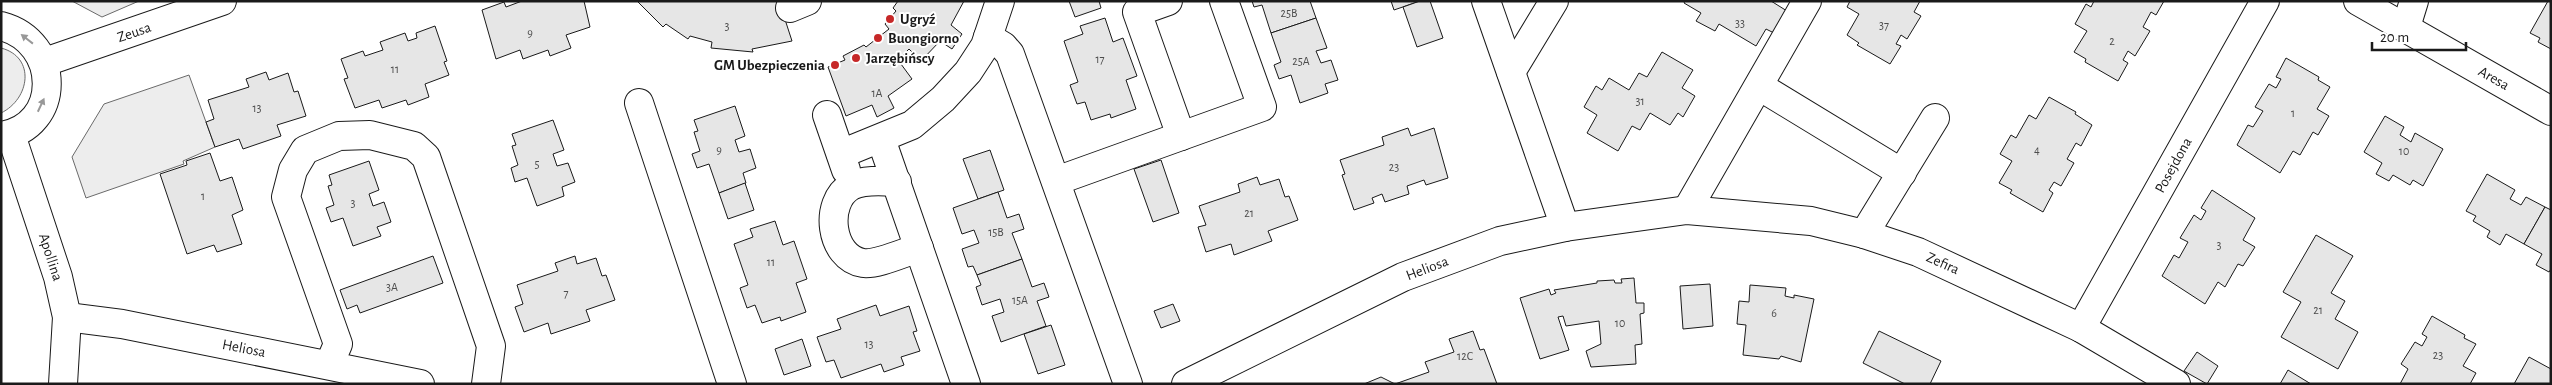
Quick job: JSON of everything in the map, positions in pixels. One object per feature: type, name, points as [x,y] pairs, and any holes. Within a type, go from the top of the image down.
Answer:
[{"type":"street","name":"Zeusa","points":[[44,62],[222,1]]},
{"type":"street","points":[[840,154],[912,125],[943,99],[968,72],[988,37],[1000,1]]},
{"type":"street","points":[[1168,1],[1137,12],[1181,136]]},
{"type":"street","points":[[1056,181],[1262,107],[1224,1]]},
{"type":"street","points":[[1486,1],[1565,227]]},
{"type":"street","points":[[1511,72],[1554,1]]},
{"type":"street","points":[[1687,210],[1807,1]]},
{"type":"street","name":"Posejdona","points":[[2081,328],[2265,1]]},
{"type":"street","name":"Aresa","points":[[2358,1],[2551,112]]},
{"type":"street","points":[[2406,27],[2414,1]]},
{"type":"street","points":[[1,26],[15,30],[33,43],[44,62],[48,84],[43,105],[30,124],[6,136]]},
{"type":"street","points":[[988,37],[1003,46],[1010,54],[1128,384]]},
{"type":"street","points":[[1759,86],[1902,173]]},
{"type":"street","points":[[639,103],[732,384]]},
{"type":"street","points":[[827,115],[852,186]]},
{"type":"street","points":[[1864,234],[1935,118]]},
{"type":"street","points":[[329,366],[338,344],[286,197],[293,170],[305,150],[339,136],[370,135],[414,146],[426,157],[491,346],[486,384]]},
{"type":"street","name":"Apollina","points":[[6,136],[58,277],[68,317],[63,384]]},
{"type":"street","points":[[881,139],[966,384]]},
{"type":"street","points":[[897,182],[873,181],[852,186],[839,196],[834,214],[834,230],[841,248],[850,258],[864,263],[919,248]]},
{"type":"street","name":"Zefira","points":[[1687,210],[1812,221],[1864,234],[1918,252],[2081,328],[2176,384]]},
{"type":"street","name":"Heliosa","points":[[1186,384],[1402,277],[1500,241],[1565,227],[1687,210]]},
{"type":"street","name":"Heliosa","points":[[68,317],[122,324],[420,384]]},
{"type":"shaded area","points":[[72,1],[139,1],[102,17]]},
{"type":"shaded area","points":[[1,48],[12,53],[20,60],[24,69],[25,79],[23,89],[18,98],[11,107],[1,113]]},
{"type":"shaded area","points":[[189,75],[215,147],[183,161],[184,164],[86,198],[72,157],[104,104]]},
{"type":"building","points":[[522,1],[584,1],[590,27],[566,35],[571,48],[550,56],[548,50],[523,59],[520,50],[496,59],[482,10],[504,2],[506,7]]},
{"type":"building","points":[[637,1],[779,1],[792,41],[752,49],[753,52],[711,48],[712,42],[690,36],[688,39],[666,24],[663,27]]},
{"type":"building","points":[[898,1],[964,1],[951,25],[962,34],[952,49],[940,41],[921,61],[909,49],[898,60],[912,79],[888,96],[894,108],[877,117],[872,105],[846,116],[828,67],[845,60],[843,56],[864,45],[866,47],[889,29],[885,24],[896,11],[893,8]]},
{"type":"building","points":[[1069,1],[1099,1],[1101,8],[1075,17]]},
{"type":"building","points":[[1252,1],[1310,1],[1316,18],[1271,33],[1262,5],[1254,7]]},
{"type":"building","points":[[1391,1],[1420,1],[1394,10]]},
{"type":"building","points":[[1420,1],[1430,1],[1443,38],[1417,47],[1403,7]]},
{"type":"building","points":[[1685,1],[1771,1],[1787,11],[1774,33],[1766,29],[1756,46],[1719,24],[1715,31],[1696,21],[1701,13],[1684,3]]},
{"type":"building","points":[[1850,1],[1920,1],[1914,12],[1921,16],[1907,39],[1901,35],[1896,44],[1901,46],[1890,64],[1857,45],[1859,43],[1847,35],[1859,14],[1847,7]]},
{"type":"building","points":[[2094,1],[2164,1],[2156,15],[2151,12],[2143,27],[2150,31],[2135,56],[2128,51],[2123,60],[2128,63],[2118,81],[2085,62],[2086,59],[2074,52],[2087,31],[2075,24],[2086,4],[2091,7]]},
{"type":"building","points":[[2548,1],[2551,1],[2551,49],[2538,42],[2540,38],[2530,33]]},
{"type":"building","points":[[1105,18],[1113,42],[1123,38],[1137,76],[1126,80],[1136,109],[1111,118],[1110,114],[1091,120],[1085,102],[1077,104],[1070,85],[1078,82],[1064,41],[1083,34],[1080,26]]},
{"type":"building","points":[[1316,18],[1327,48],[1316,51],[1321,63],[1331,60],[1338,80],[1325,84],[1328,93],[1300,103],[1291,75],[1279,79],[1274,65],[1281,62],[1271,33]]},
{"type":"building","points":[[435,26],[447,61],[444,62],[449,75],[425,84],[429,97],[408,105],[406,100],[382,108],[379,100],[355,108],[344,79],[348,78],[341,59],[363,51],[365,56],[383,50],[380,42],[405,33],[408,41],[417,38],[416,33]]},
{"type":"building","points":[[1662,52],[1693,70],[1682,88],[1695,96],[1683,117],[1678,113],[1670,125],[1650,113],[1640,130],[1632,126],[1618,151],[1587,133],[1597,115],[1584,107],[1596,86],[1602,90],[1609,78],[1629,90],[1639,73],[1647,77]]},
{"type":"building","points":[[2286,58],[2319,77],[2318,80],[2330,87],[2317,109],[2329,116],[2318,135],[2313,132],[2300,155],[2293,151],[2280,173],[2237,145],[2248,125],[2253,127],[2263,111],[2255,107],[2269,84],[2276,88],[2281,79],[2276,77]]},
{"type":"building","points":[[266,72],[269,80],[288,73],[294,92],[298,91],[306,116],[277,125],[281,136],[243,149],[239,139],[215,147],[206,122],[214,119],[208,100],[249,87],[246,79]]},
{"type":"building","points":[[2049,97],[2076,112],[2075,114],[2092,125],[2081,146],[2076,143],[2067,159],[2074,163],[2061,186],[2054,182],[2049,190],[2053,193],[2043,212],[2010,193],[2012,190],[1999,183],[2012,161],[2000,154],[2011,135],[2016,138],[2029,115],[2036,119]]},
{"type":"building","points":[[735,106],[745,136],[735,140],[739,152],[750,149],[756,168],[743,173],[746,183],[719,193],[709,164],[697,168],[692,154],[700,151],[694,132],[698,131],[694,120]]},
{"type":"building","points":[[2385,116],[2404,127],[2400,135],[2411,142],[2415,133],[2443,149],[2423,186],[2413,180],[2410,185],[2393,175],[2389,181],[2376,174],[2382,163],[2364,152]]},
{"type":"building","points":[[553,120],[564,150],[553,154],[557,166],[568,163],[575,182],[562,187],[564,196],[537,206],[527,178],[515,182],[511,168],[518,165],[512,146],[516,145],[512,134]]},
{"type":"building","points":[[1408,128],[1411,136],[1434,128],[1448,178],[1426,185],[1424,180],[1407,186],[1409,194],[1385,202],[1382,194],[1372,198],[1374,203],[1354,210],[1342,175],[1345,174],[1340,160],[1384,145],[1382,137]]},
{"type":"building","points":[[990,150],[1004,190],[978,199],[963,159]]},
{"type":"building","points":[[210,153],[220,181],[232,177],[243,210],[232,215],[242,244],[217,252],[214,245],[187,254],[160,174],[187,165],[186,161]]},
{"type":"building","points":[[1161,160],[1179,213],[1153,222],[1134,169]]},
{"type":"building","points":[[369,161],[379,190],[369,194],[373,206],[384,202],[391,222],[377,227],[381,236],[353,246],[343,218],[331,222],[326,208],[334,205],[328,186],[332,185],[329,175]]},
{"type":"building","points":[[2487,174],[2515,190],[2510,199],[2521,205],[2526,197],[2545,207],[2524,244],[2506,234],[2500,245],[2487,237],[2490,231],[2473,221],[2476,216],[2466,211]]},
{"type":"building","points":[[1257,177],[1260,185],[1279,179],[1285,197],[1289,196],[1298,220],[1268,231],[1272,241],[1234,255],[1231,244],[1206,252],[1198,227],[1206,225],[1199,206],[1240,192],[1238,184]]},
{"type":"building","points":[[745,183],[754,210],[728,219],[719,193]]},
{"type":"building","points":[[2212,190],[2255,218],[2243,240],[2255,247],[2243,266],[2238,264],[2225,287],[2218,282],[2205,304],[2162,276],[2174,255],[2179,258],[2188,242],[2180,238],[2194,215],[2201,220],[2206,211],[2201,208]]},
{"type":"building","points":[[998,192],[1007,218],[1019,214],[1024,229],[1012,233],[1022,259],[977,275],[973,266],[968,267],[962,249],[979,243],[974,230],[962,234],[953,208]]},
{"type":"building","points":[[2545,207],[2551,210],[2551,269],[2549,272],[2536,265],[2542,254],[2524,244]]},
{"type":"building","points":[[775,221],[783,245],[794,241],[807,279],[796,283],[806,312],[781,321],[780,317],[762,323],[755,305],[747,308],[740,288],[748,285],[734,244],[753,237],[750,229]]},
{"type":"building","points":[[2316,235],[2353,256],[2331,293],[2345,301],[2335,319],[2358,332],[2338,369],[2281,337],[2301,302],[2283,292]]},
{"type":"building","points":[[433,256],[443,283],[360,313],[357,305],[347,309],[340,290]]},
{"type":"building","points":[[575,256],[577,264],[596,258],[602,276],[606,275],[615,300],[586,310],[590,321],[551,334],[548,323],[524,332],[515,307],[523,304],[517,285],[558,271],[555,263]]},
{"type":"building","points":[[1022,259],[1032,287],[1044,283],[1049,297],[1037,301],[1046,326],[1001,342],[992,316],[1004,312],[1000,299],[982,305],[976,287],[981,285],[977,275]]},
{"type":"building","points":[[1634,278],[1636,303],[1644,303],[1644,313],[1640,314],[1642,344],[1635,345],[1636,364],[1591,367],[1586,351],[1601,344],[1599,321],[1566,326],[1563,316],[1558,317],[1569,350],[1540,359],[1520,298],[1549,289],[1551,295],[1556,293],[1554,290],[1597,283],[1597,281],[1614,280],[1615,283],[1622,283],[1621,279]]},
{"type":"building","points":[[1710,284],[1713,326],[1683,329],[1680,286]]},
{"type":"building","points":[[1750,285],[1786,288],[1785,296],[1794,298],[1794,295],[1814,299],[1801,362],[1781,356],[1779,359],[1743,355],[1746,325],[1737,324],[1739,301],[1749,302]]},
{"type":"building","points":[[1173,304],[1180,321],[1161,328],[1154,311]]},
{"type":"building","points":[[876,305],[880,316],[909,306],[917,331],[913,332],[920,351],[901,357],[904,365],[884,372],[881,364],[841,378],[834,360],[826,362],[817,337],[841,329],[837,319]]},
{"type":"building","points":[[2432,316],[2465,335],[2464,338],[2476,344],[2463,366],[2476,373],[2470,384],[2400,384],[2408,369],[2401,364],[2415,342],[2422,346],[2427,337],[2422,334]]},
{"type":"building","points":[[1051,325],[1065,365],[1038,374],[1024,334]]},
{"type":"building","points":[[1473,331],[1480,350],[1484,349],[1497,384],[1395,384],[1429,372],[1425,362],[1454,352],[1449,339]]},
{"type":"building","points":[[1879,331],[1941,361],[1930,384],[1905,384],[1863,363]]},
{"type":"building","points":[[802,339],[811,366],[784,375],[775,349]]},
{"type":"building","points":[[2197,352],[2218,366],[2207,384],[2184,371]]},
{"type":"building","points":[[2529,357],[2551,369],[2551,384],[2514,384]]},
{"type":"building","points":[[2288,370],[2311,384],[2280,384]]},
{"type":"building","points":[[1381,377],[1395,384],[1364,384]]},
{"type":"place","name":"Ugryź","points":[[890,19]]},
{"type":"place","name":"Buongiorno","points":[[878,38]]},
{"type":"place","name":"Jarzębińscy","points":[[856,58]]},
{"type":"place","name":"GM Ubezpieczenia","points":[[835,65]]}]
